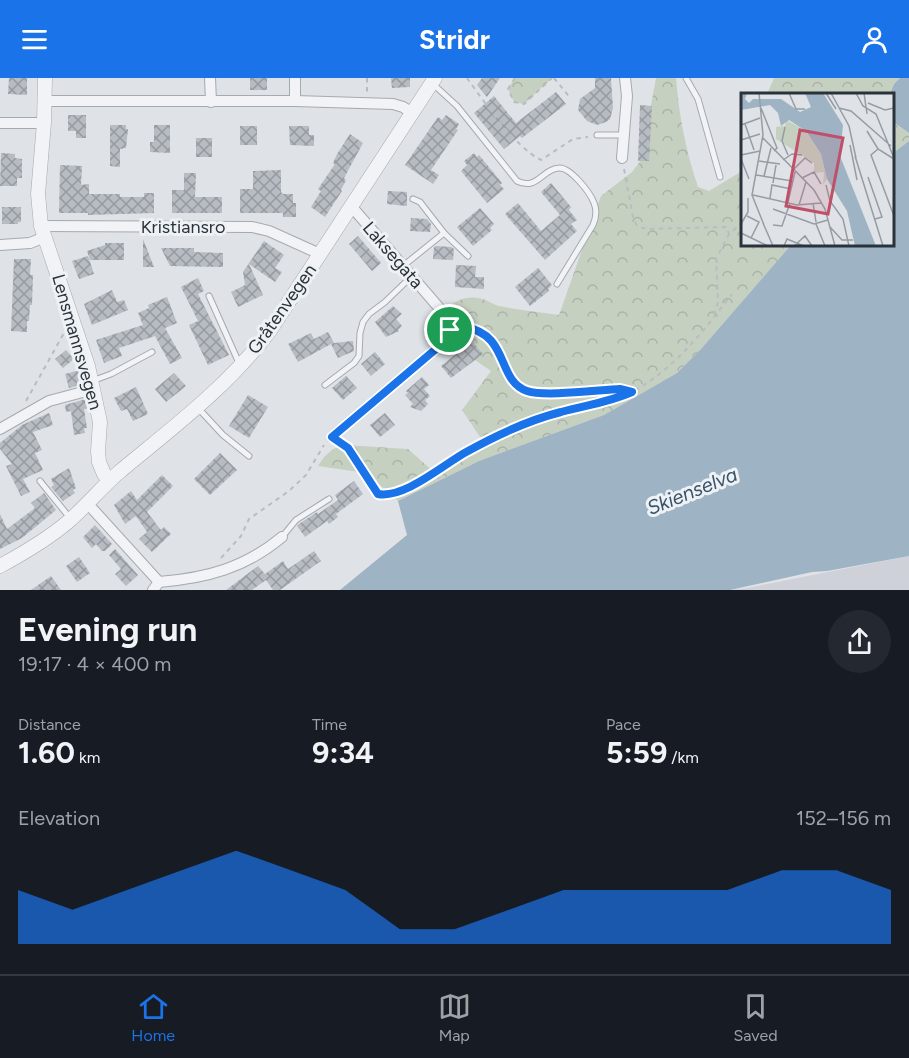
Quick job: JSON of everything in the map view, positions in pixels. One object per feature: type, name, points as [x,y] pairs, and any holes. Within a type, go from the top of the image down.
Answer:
[{"type":"street","name":"Lensmannsvegen","points":[[45,78],[38,194],[43,231],[73,317],[93,385],[100,422],[99,462],[109,481]]},
{"type":"street","points":[[210,78],[210,102]]},
{"type":"street","points":[[295,78],[295,101]]},
{"type":"street","points":[[622,158],[627,96],[625,78]]},
{"type":"street","name":"Gråtenvegen","points":[[0,565],[46,539],[71,520],[109,481],[241,366],[271,329],[434,81]]},
{"type":"street","points":[[45,101],[367,103],[393,104],[412,113]]},
{"type":"street","points":[[0,123],[44,123]]},
{"type":"street","name":"Laksegata","points":[[352,207],[447,317],[450,330]]},
{"type":"street","name":"Kristiansro","points":[[43,231],[252,227],[269,231],[320,254]]},
{"type":"street","points":[[0,245],[30,243],[43,231]]},
{"type":"street","points":[[332,437],[443,343],[450,330]]},
{"type":"street","points":[[0,429],[49,401],[93,385]]},
{"type":"street","points":[[88,504],[157,587],[219,572],[270,547],[282,537]]},
{"type":"lane","points":[[689,79],[698,99],[720,177]]},
{"type":"lane","points":[[434,81],[517,181],[534,182],[560,168],[570,172],[590,196],[594,204],[596,219],[557,284]]},
{"type":"lane","points":[[597,135],[624,135]]},
{"type":"lane","points":[[413,199],[420,202],[444,233],[468,256]]},
{"type":"lane","points":[[403,266],[444,233]]},
{"type":"lane","points":[[325,385],[354,363],[359,356],[360,333],[363,322],[369,314],[385,302],[411,276]]},
{"type":"lane","points":[[209,296],[241,366]]},
{"type":"lane","points":[[93,385],[152,352]]},
{"type":"lane","points":[[197,406],[223,435],[249,456]]},
{"type":"lane","points":[[40,481],[71,520]]},
{"type":"lane","points":[[282,537],[296,520],[329,499]]},
{"type":"path","points":[[367,78],[367,103]]},
{"type":"path","points":[[467,78],[491,110],[530,154],[541,160],[573,139],[597,135]]},
{"type":"path","points":[[515,78],[508,88],[514,102],[524,104],[553,78],[571,99]]},
{"type":"path","points":[[622,158],[633,217],[637,226],[646,229],[727,227],[729,234]]},
{"type":"path","points":[[713,317],[718,302],[716,259],[729,234],[741,223]]},
{"type":"path","points":[[218,560],[241,536],[249,519],[289,491],[306,475],[322,447],[332,437],[348,448],[378,494],[385,495],[409,487],[468,451],[512,428],[560,412],[592,406],[632,392],[688,350],[732,294]]},
{"type":"path","points":[[16,419],[73,317]]},
{"type":"path","points":[[450,330],[465,327],[485,334],[493,342],[517,386],[527,391],[542,393],[620,389],[632,392]]},
{"type":"shaded area","points":[[909,556],[909,590],[730,590],[747,588]]},
{"type":"green space","points":[[515,78],[552,78],[524,104],[514,102],[508,89]]},
{"type":"green space","points":[[656,78],[676,78],[684,133],[698,187],[709,191],[741,172],[741,246],[790,246],[701,349],[677,373],[604,415],[479,461],[398,501],[366,473],[318,466],[333,449],[345,445],[408,449],[435,473],[440,464],[484,443],[462,410],[491,371],[436,333],[441,317],[451,305],[465,298],[484,300],[499,306],[521,310],[559,315],[601,196],[632,172],[645,155]]},
{"type":"green space","points":[[774,78],[900,78],[894,84],[890,93],[767,93]]},
{"type":"green space","points":[[894,123],[909,133],[909,141],[894,152]]},
{"type":"water","points":[[900,78],[909,78],[909,133],[894,123],[894,93],[890,93],[894,84]]},
{"type":"water","name":"Skienselva","points":[[909,141],[909,556],[812,572],[730,590],[340,590],[407,535],[398,501],[479,461],[604,415],[677,373],[701,349],[790,246],[894,246],[894,152]]},
{"type":"building","points":[[9,78],[27,78],[27,95],[8,94]]},
{"type":"building","points":[[250,78],[267,78],[267,90],[250,90]]},
{"type":"building","points":[[391,78],[410,78],[410,87],[392,88]]},
{"type":"building","points":[[482,78],[500,78],[487,97],[477,85]]},
{"type":"building","points":[[595,78],[611,78],[613,108],[610,119],[597,125],[587,121],[578,110],[580,99],[595,88]]},
{"type":"building","points":[[556,92],[566,104],[504,149],[474,113],[494,96],[516,123]]},
{"type":"building","points":[[640,105],[652,106],[649,161],[638,161]]},
{"type":"building","points":[[68,115],[86,115],[86,138],[76,138],[76,131],[68,131]]},
{"type":"building","points":[[446,115],[459,124],[456,129],[458,130],[431,170],[439,175],[433,184],[405,165],[438,117],[442,120]]},
{"type":"building","points":[[110,125],[126,125],[128,129],[126,148],[120,149],[120,167],[110,166]]},
{"type":"building","points":[[154,125],[170,125],[170,153],[150,152],[150,142],[154,142]]},
{"type":"building","points":[[240,126],[257,126],[257,145],[240,145]]},
{"type":"building","points":[[289,126],[309,126],[309,135],[314,135],[314,146],[290,145]]},
{"type":"building","points":[[350,134],[363,143],[344,178],[346,180],[342,191],[325,217],[311,207],[321,191],[318,189],[335,164],[333,163],[337,154]]},
{"type":"building","points":[[196,138],[212,138],[212,157],[196,157]]},
{"type":"building","points":[[1,153],[15,154],[15,158],[22,159],[22,178],[17,178],[17,186],[0,186]]},
{"type":"building","points":[[474,153],[477,157],[479,155],[502,183],[500,185],[504,189],[487,203],[461,171],[467,165],[464,161]]},
{"type":"building","points":[[60,165],[82,166],[81,185],[89,184],[89,194],[144,197],[144,193],[154,193],[154,213],[88,215],[88,213],[59,213]]},
{"type":"building","points":[[281,170],[281,192],[293,194],[293,203],[296,203],[296,217],[283,217],[283,213],[240,213],[240,189],[253,189],[253,171]]},
{"type":"building","points":[[184,173],[196,173],[195,197],[222,197],[222,213],[172,213],[172,190],[184,190]]},
{"type":"building","points":[[551,183],[571,207],[569,210],[577,220],[571,224],[577,231],[545,260],[505,214],[518,203],[541,231],[560,215],[541,192]]},
{"type":"building","points":[[388,191],[407,192],[407,206],[387,204]]},
{"type":"building","points":[[2,207],[21,207],[21,222],[2,224]]},
{"type":"building","points":[[480,208],[494,224],[490,228],[492,230],[473,246],[457,227]]},
{"type":"building","points":[[411,218],[427,219],[431,224],[430,232],[410,231]]},
{"type":"building","points":[[358,236],[381,263],[372,271],[349,244]]},
{"type":"building","points":[[143,239],[154,267],[143,267]]},
{"type":"building","points":[[264,241],[284,255],[275,268],[282,272],[275,282],[249,264],[263,295],[238,307],[231,292],[245,285],[243,272]]},
{"type":"building","points":[[105,243],[124,243],[124,260],[90,260],[87,251],[105,245]]},
{"type":"building","points":[[436,246],[454,249],[453,260],[433,259]]},
{"type":"building","points":[[161,248],[194,248],[194,252],[223,253],[223,267],[170,266]]},
{"type":"building","points":[[88,256],[94,274],[79,279],[72,261]]},
{"type":"building","points":[[14,259],[31,259],[32,305],[30,305],[29,321],[27,321],[27,332],[11,331]]},
{"type":"building","points":[[456,265],[476,266],[475,277],[484,277],[484,289],[455,287]]},
{"type":"building","points":[[538,268],[552,285],[549,291],[530,306],[515,287]]},
{"type":"building","points":[[198,278],[204,291],[198,294],[229,355],[208,365],[189,325],[198,321],[181,287]]},
{"type":"building","points":[[112,290],[117,302],[124,300],[128,310],[92,325],[84,304]]},
{"type":"building","points":[[167,297],[177,323],[165,328],[182,358],[170,364],[155,336],[119,348],[118,346],[122,356],[104,363],[96,340],[143,325],[138,313],[149,308],[148,305]]},
{"type":"building","points":[[393,306],[402,314],[396,319],[402,326],[399,331],[386,337],[375,322]]},
{"type":"building","points":[[328,332],[334,343],[353,341],[354,351],[338,358],[331,344],[298,362],[288,344],[311,333],[314,339]]},
{"type":"building","points":[[472,341],[483,354],[451,378],[441,366]]},
{"type":"building","points":[[66,350],[74,359],[63,368],[55,359]]},
{"type":"building","points":[[375,352],[385,364],[371,376],[361,364]]},
{"type":"building","points":[[80,370],[83,384],[69,388],[65,374]]},
{"type":"building","points":[[174,373],[186,386],[166,402],[155,389]]},
{"type":"building","points":[[346,376],[357,388],[343,400],[332,388]]},
{"type":"building","points":[[422,377],[429,385],[424,389],[430,396],[425,400],[428,404],[421,411],[410,407],[413,404],[405,395],[408,393],[406,391]]},
{"type":"building","points":[[136,387],[148,414],[133,421],[127,409],[121,411],[114,398]]},
{"type":"building","points":[[248,395],[268,407],[249,438],[229,426]]},
{"type":"building","points":[[86,399],[88,409],[84,409],[87,428],[84,428],[85,433],[74,435],[71,411],[66,412],[65,405]]},
{"type":"building","points":[[49,413],[53,425],[33,432],[42,450],[35,453],[43,470],[23,479],[30,492],[21,496],[6,466],[12,464],[0,449],[0,443],[22,425]]},
{"type":"building","points":[[385,413],[395,425],[380,437],[370,425]]},
{"type":"building","points":[[220,453],[237,470],[210,495],[194,479]]},
{"type":"building","points":[[69,468],[76,488],[73,490],[75,493],[63,501],[51,487],[54,485],[51,479]]},
{"type":"building","points":[[162,475],[173,486],[147,512],[161,530],[164,527],[171,534],[152,552],[139,539],[147,532],[136,516],[125,524],[114,505],[131,491],[137,500]]},
{"type":"building","points":[[354,481],[363,494],[336,514],[338,517],[329,524],[327,521],[305,537],[297,526],[338,500],[335,495]]},
{"type":"building","points":[[44,493],[56,510],[22,538],[0,549],[0,514],[7,529],[35,508],[31,503]]},
{"type":"building","points":[[95,525],[112,544],[105,551],[102,551],[96,544],[92,548],[83,537]]},
{"type":"building","points":[[115,549],[138,575],[126,586],[115,574],[121,569],[109,555]]},
{"type":"building","points":[[314,551],[321,561],[280,590],[273,590],[266,580],[252,590],[226,590],[258,566],[265,574],[283,561],[288,569]]},
{"type":"building","points":[[79,557],[90,573],[77,582],[66,566]]},
{"type":"building","points":[[51,576],[61,590],[31,590]]},
{"type":"route","points":[[465,327],[485,334],[493,342],[517,386],[527,391],[542,393],[620,389],[632,392],[592,406],[560,412],[512,428],[468,451],[409,487],[385,495],[378,494],[348,448],[332,437],[443,343],[450,330],[465,327]]}]
